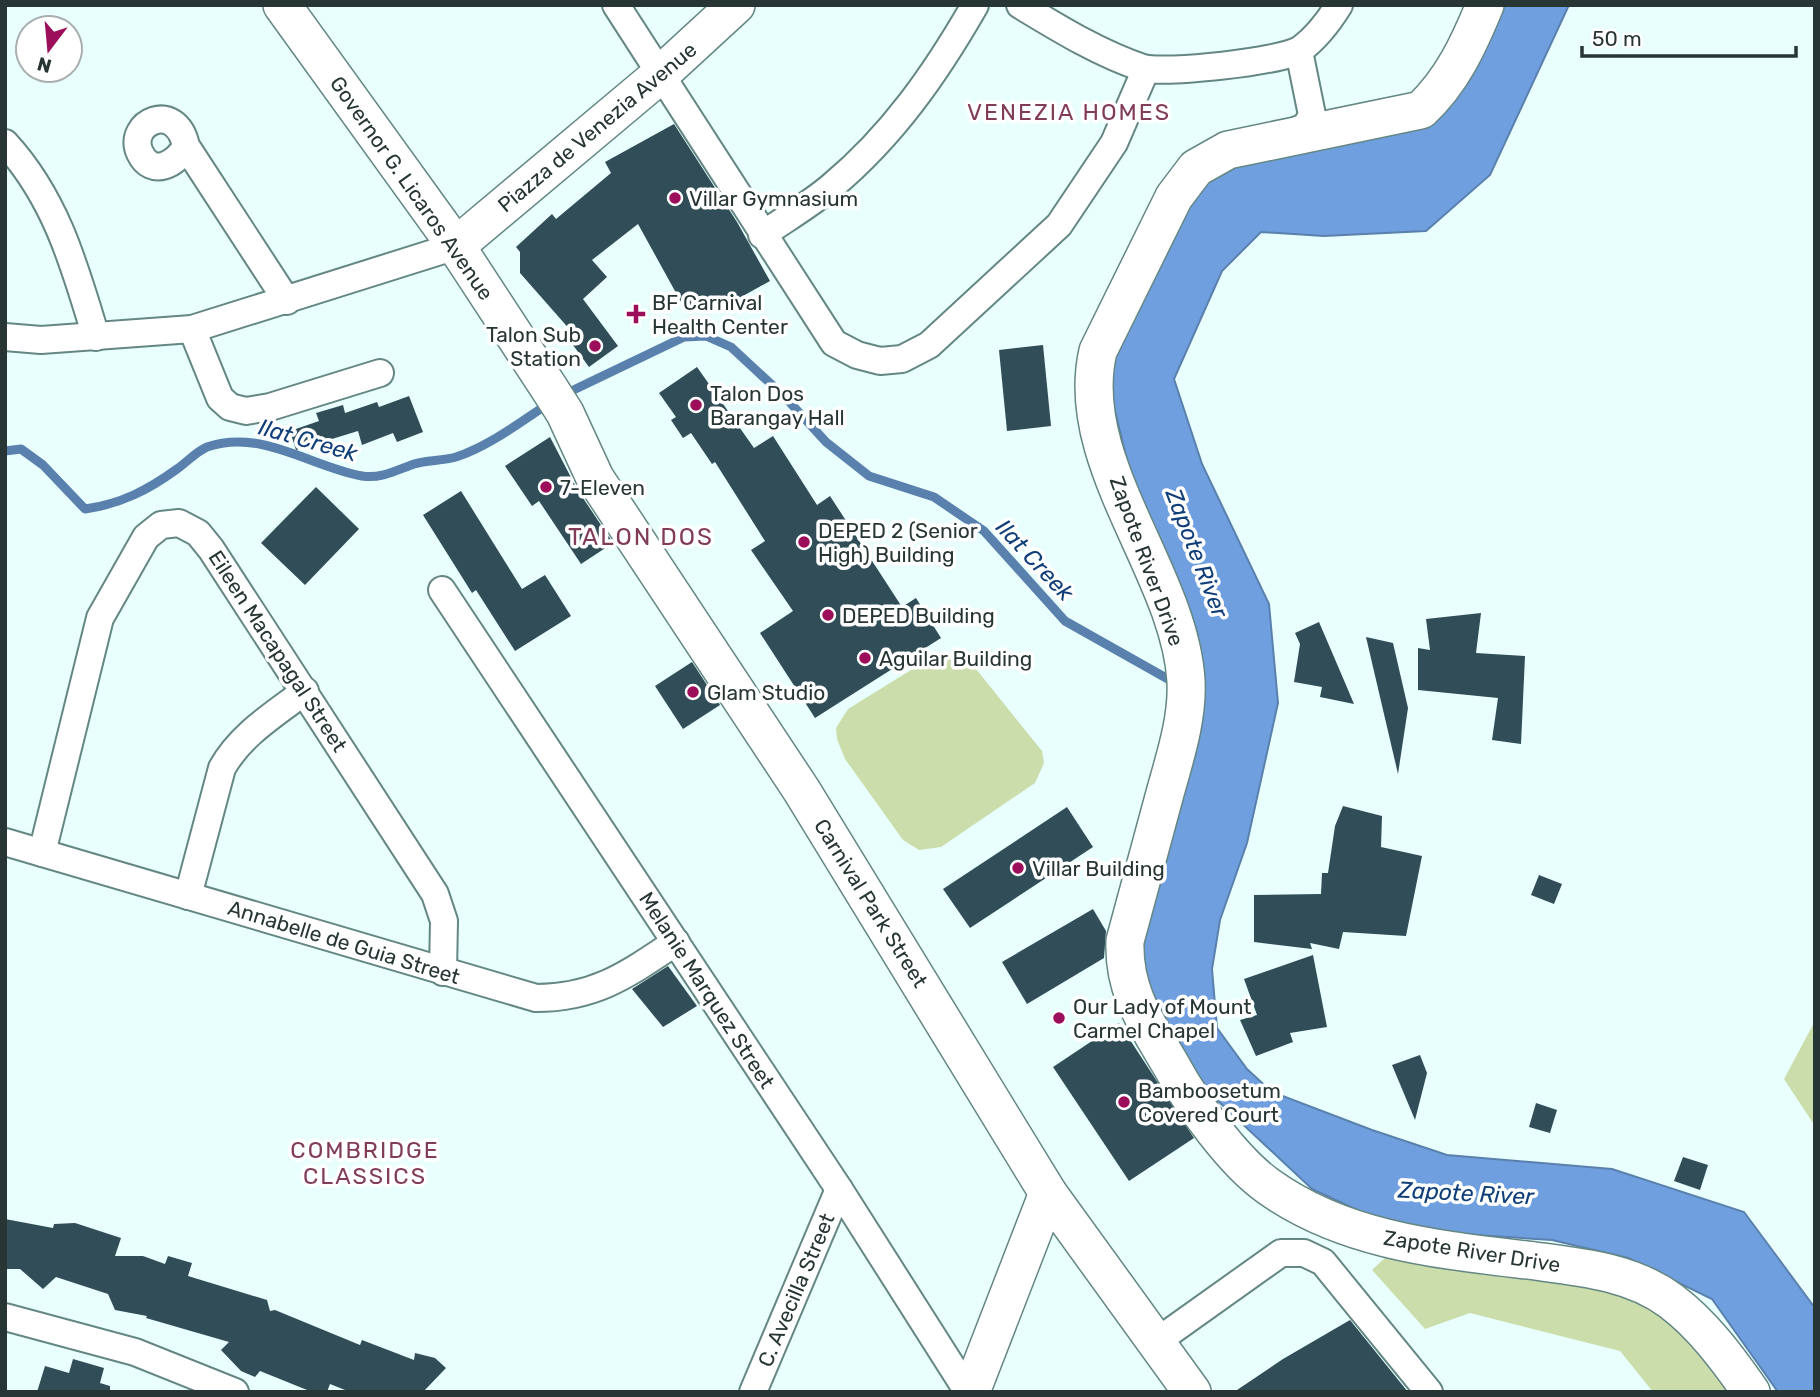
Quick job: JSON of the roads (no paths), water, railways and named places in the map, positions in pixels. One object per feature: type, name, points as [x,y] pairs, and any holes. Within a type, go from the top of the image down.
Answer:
[{"type":"street","name":"Governor G. Licaros Avenue","points":[[282,5],[456,246],[555,398]]},
{"type":"street","points":[[616,5],[834,343],[857,355],[880,361],[902,359],[929,345],[1059,225],[1114,143],[1146,69]]},
{"type":"street","name":"Piazza de Venezia Avenue","points":[[456,246],[661,74],[736,5]]},
{"type":"street","points":[[762,235],[832,187],[888,134],[938,69],[975,5]]},
{"type":"street","points":[[1020,5],[1063,31],[1146,69],[1273,60],[1299,51],[1314,38],[1339,5]]},
{"type":"street","name":"Zapote River Drive","points":[[1485,5],[1442,90],[1421,110],[1396,118],[1279,139],[1211,157],[1184,181],[1098,351],[1092,375],[1096,416],[1102,439],[1142,549],[1170,614],[1186,683],[1173,764],[1125,941],[1124,967],[1131,995],[1188,1096],[1224,1141],[1266,1185],[1359,1232],[1421,1246],[1597,1269],[1636,1283],[1670,1300],[1698,1325],[1751,1392]]},
{"type":"street","name":"Zapote River Drive","points":[[1279,139],[1306,126],[1312,114],[1299,51]]},
{"type":"street","points":[[5,143],[46,196],[71,252],[96,337]]},
{"type":"street","points":[[186,146],[287,301]]},
{"type":"street","points":[[5,337],[41,340],[192,329],[287,301],[414,257],[456,246]]},
{"type":"street","points":[[192,329],[220,398],[230,407],[246,411],[270,407],[380,373]]},
{"type":"street","name":"Carnival Park Street","points":[[555,398],[595,478],[802,791],[1048,1193],[1192,1392]]},
{"type":"street","name":"Eileen Macapagal Street","points":[[42,853],[100,618],[146,537],[161,524],[179,523],[198,533],[305,691],[435,894],[444,920],[443,972]]},
{"type":"street","name":"Melanie Marquez Street","points":[[442,590],[839,1189],[970,1392]]},
{"type":"street","points":[[188,896],[222,768],[232,750],[305,691]]},
{"type":"street","name":"Annabelle de Guia Street","points":[[5,842],[536,998],[567,998],[620,979],[676,943]]},
{"type":"street","name":"C. Avecilla Street","points":[[753,1392],[839,1189]]},
{"type":"street","points":[[970,1392],[1048,1193]]},
{"type":"street","points":[[1156,1342],[1281,1253],[1304,1253],[1323,1262],[1429,1392]]},
{"type":"street","points":[[5,1317],[135,1352],[235,1392]]},
{"type":"water","name":"Zapote River","points":[[1497,5],[1569,5],[1490,175],[1426,231],[1324,236],[1261,232],[1222,271],[1174,379],[1202,464],[1269,604],[1278,703],[1247,843],[1220,920],[1212,969],[1217,1028],[1247,1069],[1272,1092],[1372,1130],[1447,1155],[1612,1169],[1744,1212],[1815,1308],[1815,1392],[1778,1392],[1712,1299],[1628,1258],[1552,1240],[1400,1230],[1312,1189],[1186,1071],[1130,952],[1197,731],[1198,635],[1136,496],[1104,367],[1214,157],[1426,122]]},
{"type":"waterway","name":"Ilat Creek","points":[[563,395],[684,337],[706,336],[731,347],[784,396],[826,442],[869,476],[934,497],[984,531],[1065,621],[1175,683]]},
{"type":"waterway","name":"Ilat Creek","points":[[5,451],[21,449],[43,465],[85,509],[110,504],[145,490],[203,449],[227,442],[266,445],[343,471],[376,476],[419,463],[451,458],[480,447],[548,404]]},
{"type":"place","name":"Villar Gymnasium","points":[[675,198]]},
{"type":"place","name":"BF Carnival Health Center","points":[[636,314]]},
{"type":"place","name":"Talon Sub Station","points":[[595,346]]},
{"type":"place","name":"Talon Dos Barangay Hall","points":[[696,405]]},
{"type":"place","name":"7-Eleven","points":[[546,487]]},
{"type":"place","name":"DEPED 2 (Senior High) Building","points":[[804,542]]},
{"type":"place","name":"DEPED Building","points":[[828,615]]},
{"type":"place","name":"Aguilar Building","points":[[865,658]]},
{"type":"place","name":"Glam Studio","points":[[693,692]]},
{"type":"place","name":"Villar Building","points":[[1018,868]]},
{"type":"place","name":"Our Lady of Mount Carmel Chapel","points":[[1059,1018]]},
{"type":"place","name":"Bamboosetum Covered Court","points":[[1124,1102]]},
{"type":"district","name":"VENEZIA HOMES","points":[[1069,112]]},
{"type":"district","name":"TALON DOS","points":[[641,537]]},
{"type":"district","name":"COMBRIDGE CLASSICS","points":[[365,1163]]}]
